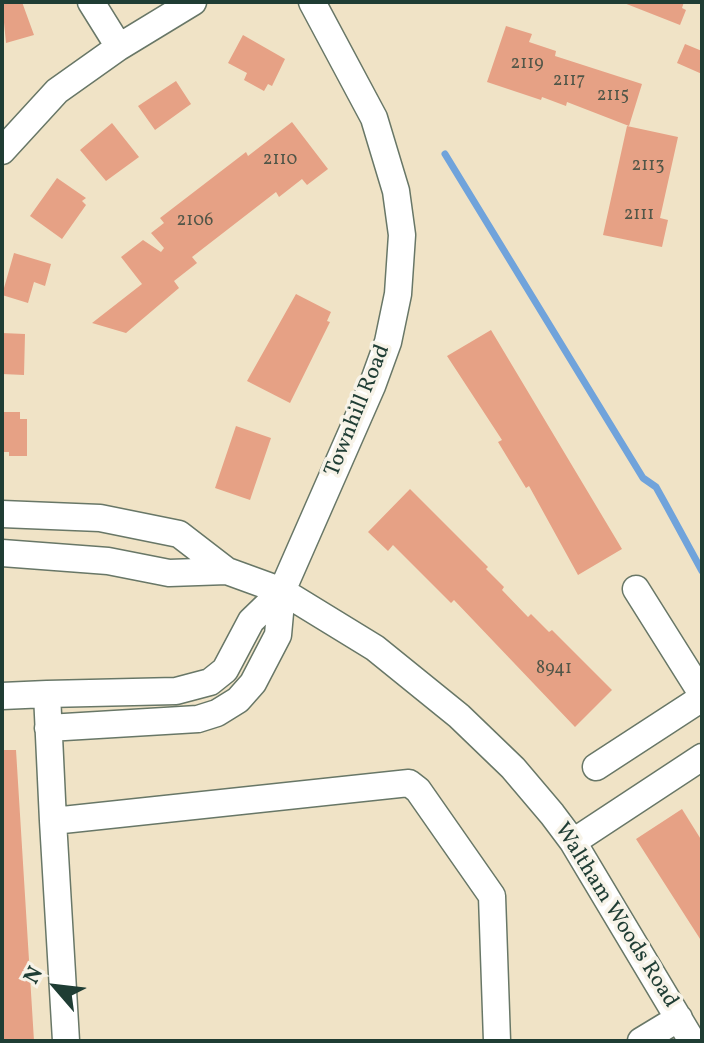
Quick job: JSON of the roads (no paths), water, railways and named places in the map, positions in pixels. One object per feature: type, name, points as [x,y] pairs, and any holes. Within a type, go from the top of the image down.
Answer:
[{"type":"street","points":[[91,2],[119,47]]},
{"type":"street","points":[[2,151],[57,91],[119,47],[193,2]]},
{"type":"street","name":"Townhill Road","points":[[282,591],[372,386],[388,342],[398,294],[402,235],[388,156],[374,118],[312,2]]},
{"type":"street","name":"Waltham Woods Road","points":[[2,514],[100,518],[179,534],[227,571],[282,591],[375,648],[449,707],[513,768],[573,842],[692,1041]]},
{"type":"street","name":"Waltham Woods Road","points":[[2,553],[93,559],[169,573],[227,571]]},
{"type":"street","points":[[596,767],[702,696],[636,589]]},
{"type":"street","points":[[2,696],[176,691],[202,685],[225,670],[251,621],[282,591]]},
{"type":"street","points":[[48,728],[198,719],[217,713],[238,700],[266,660],[278,635],[282,591]]},
{"type":"street","points":[[47,694],[66,1041]]},
{"type":"street","points":[[573,842],[702,757]]},
{"type":"street","points":[[53,821],[409,783],[418,790],[492,896],[497,1041]]},
{"type":"street","points":[[641,1041],[679,1018]]},
{"type":"waterway","points":[[445,154],[643,478],[656,487],[702,571]]}]
